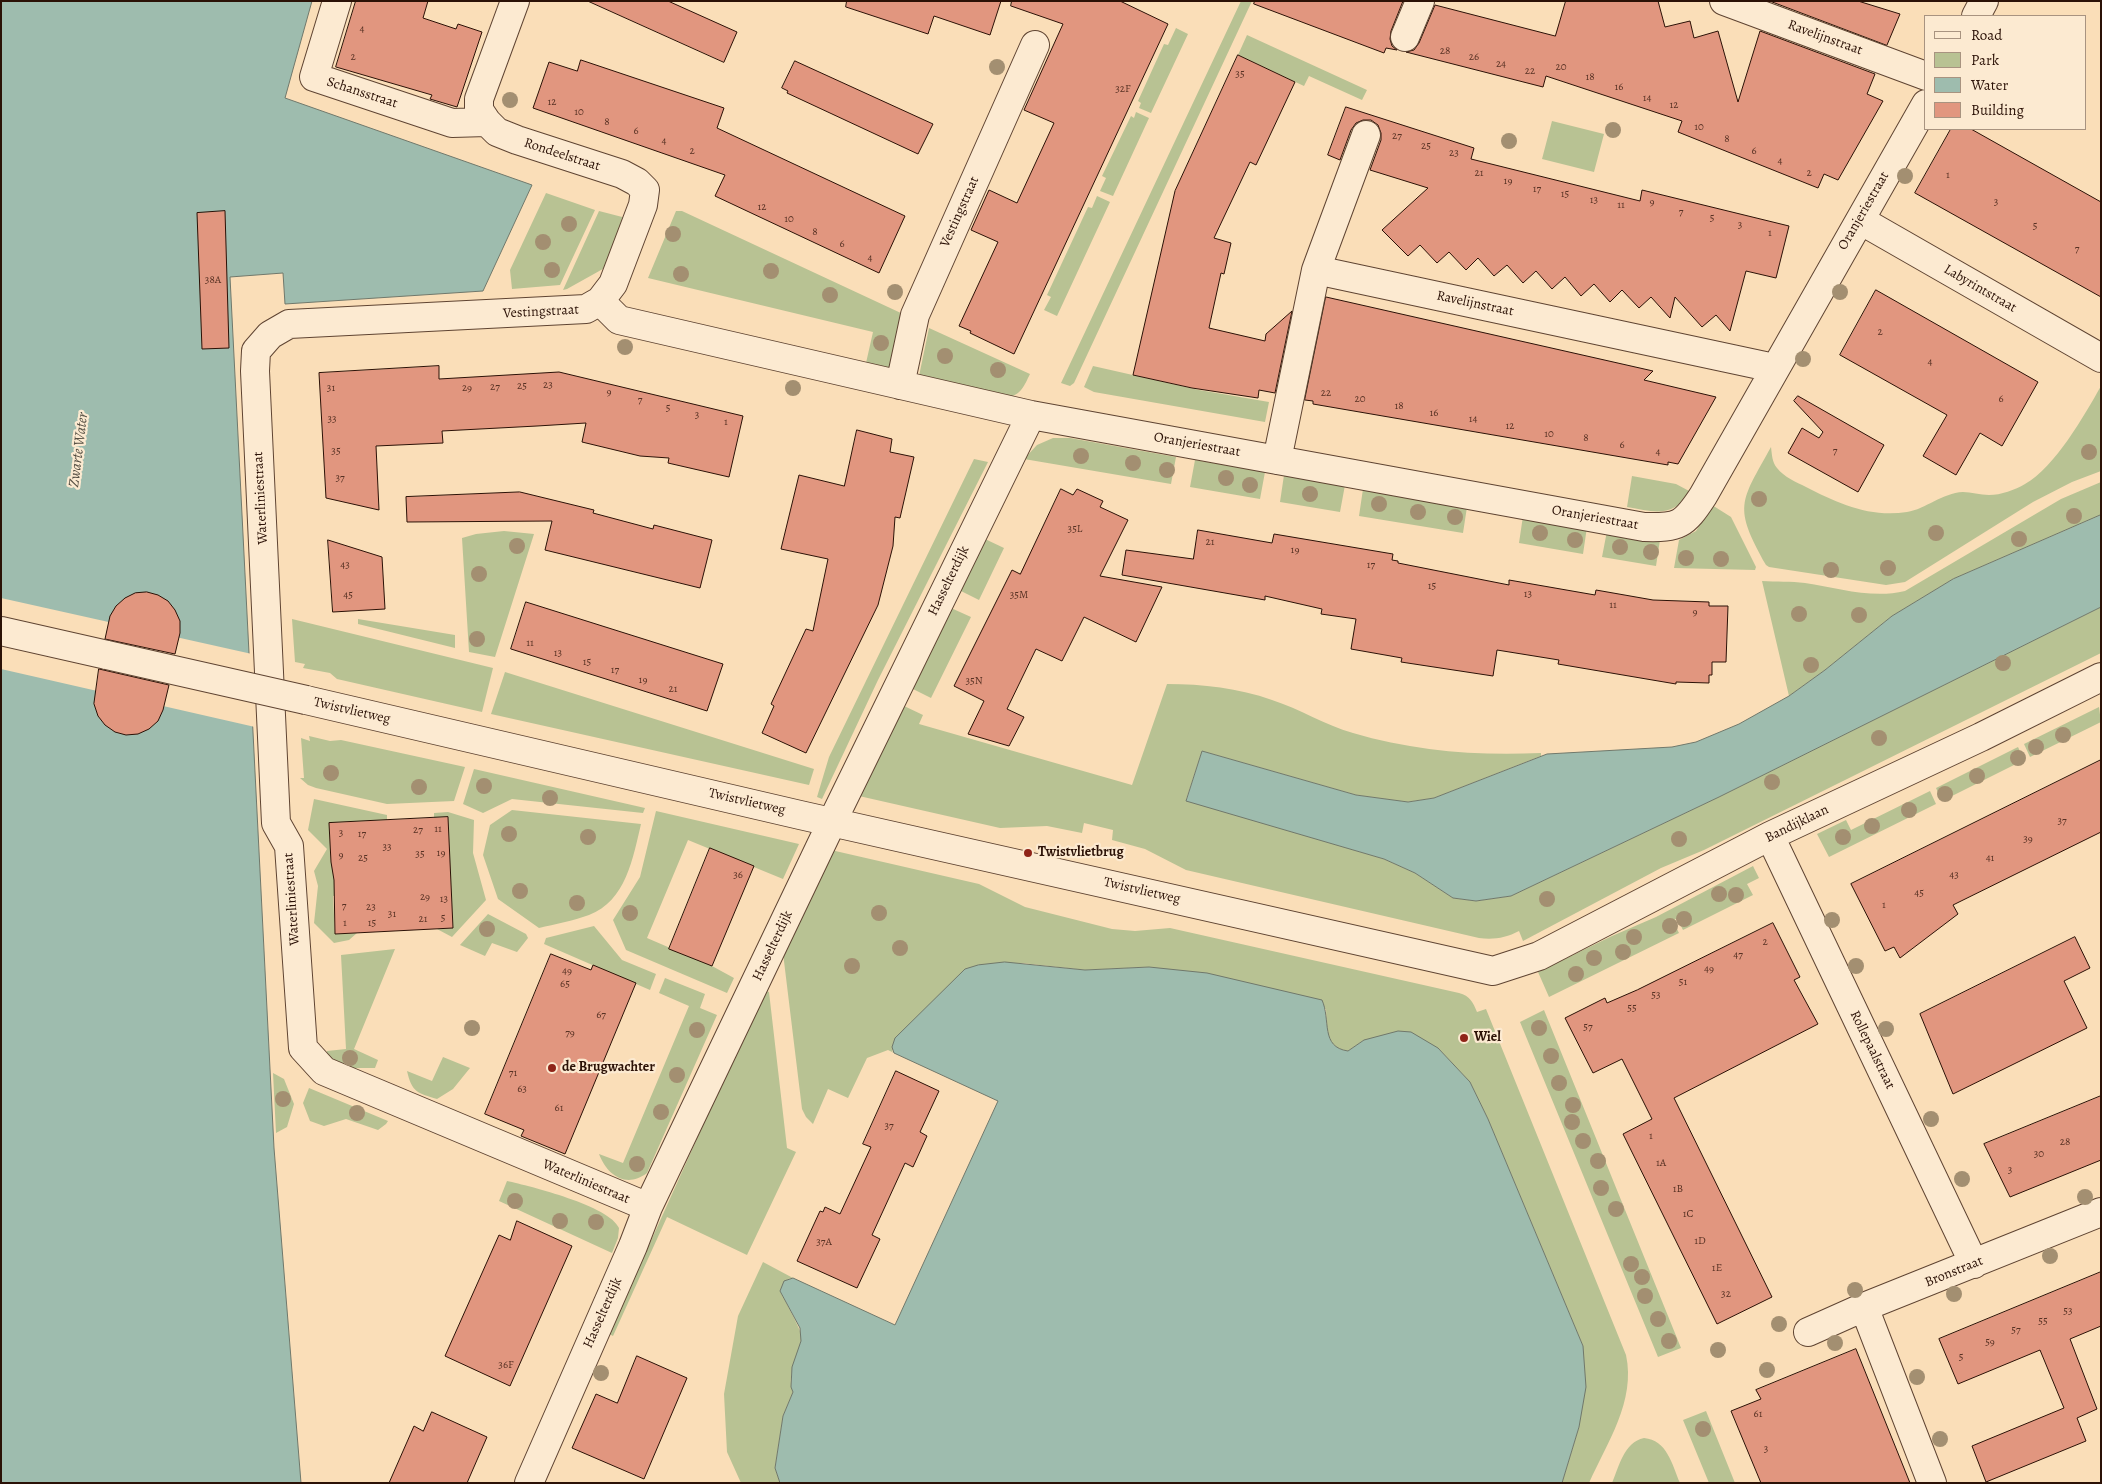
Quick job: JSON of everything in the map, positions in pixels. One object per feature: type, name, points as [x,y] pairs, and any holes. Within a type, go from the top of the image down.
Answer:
[{"type":"street","name":"Schansstraat","points":[[337,1],[314,77],[452,123],[486,122]]},
{"type":"street","points":[[486,122],[479,110],[478,99],[515,1]]},
{"type":"street","points":[[1405,37],[1420,1]]},
{"type":"street","name":"Ravelijnstraat","points":[[1724,1],[1924,75]]},
{"type":"street","points":[[1977,15],[1984,1]]},
{"type":"street","name":"Vestingstraat","points":[[900,385],[915,315],[1035,44]]},
{"type":"street","name":"Oranjeriestraat","points":[[1031,415],[1644,527],[1675,526],[1692,513],[1699,502],[1924,108]]},
{"type":"street","name":"Rondeelstraat","points":[[486,122],[497,132],[517,140],[622,174],[637,182],[646,190],[643,205],[613,284],[600,301]]},
{"type":"street","points":[[1277,460],[1316,270],[1366,135]]},
{"type":"street","name":"Labyrintstraat","points":[[1860,220],[2101,358]]},
{"type":"street","name":"Ravelijnstraat","points":[[1316,270],[1774,368]]},
{"type":"street","points":[[600,301],[619,320],[1031,415]]},
{"type":"street","name":"Vestingstraat","points":[[255,371],[256,351],[270,335],[289,324],[586,309],[600,301]]},
{"type":"street","name":"Waterliniestraat","points":[[255,371],[276,824],[289,846],[303,1048],[324,1071],[648,1207]]},
{"type":"street","name":"Hasselterdijk","points":[[529,1483],[629,1256],[648,1207],[832,822],[1031,415]]},
{"type":"street","name":"Twistvlietweg","points":[[1,631],[832,822],[1493,971]]},
{"type":"street","name":"Bandijklaan","points":[[1493,971],[1539,956],[1770,836],[1980,737],[2101,677]]},
{"type":"street","name":"Rollepaalstraat","points":[[1770,836],[1974,1264]]},
{"type":"street","name":"Bronstraat","points":[[1808,1332],[1864,1307],[2101,1212]]},
{"type":"street","points":[[1864,1307],[1932,1483]]},
{"type":"green space","points":[[1241,1],[1252,1],[1074,383],[1070,386],[1061,383]]},
{"type":"green space","points":[[1176,28],[1188,34],[1151,113],[1139,108],[1141,103],[1138,101],[1164,44],[1168,45]]},
{"type":"green space","points":[[1247,35],[1367,90],[1362,100],[1309,76],[1304,86],[1238,55]]},
{"type":"green space","points":[[1136,112],[1149,118],[1113,196],[1100,191],[1106,178],[1102,176],[1131,116],[1134,118]]},
{"type":"green space","points":[[1552,121],[1604,134],[1594,172],[1542,159]]},
{"type":"green space","points":[[546,193],[595,210],[560,285],[512,289],[510,270]]},
{"type":"green space","points":[[1097,196],[1110,202],[1057,316],[1044,310],[1051,297],[1047,295],[1088,207],[1092,208]]},
{"type":"green space","points":[[599,211],[630,219],[610,265],[563,290]]},
{"type":"green space","points":[[676,211],[682,211],[903,314],[890,369],[866,363],[873,332],[648,278]]},
{"type":"green space","points":[[929,328],[1030,374],[1024,386],[1019,392],[1008,397],[919,376]]},
{"type":"green space","points":[[1093,366],[1199,390],[1269,402],[1265,422],[1094,392],[1084,387]]},
{"type":"green space","points":[[2101,386],[2101,471],[2072,482],[2033,502],[1905,582],[1886,585],[1769,567],[1766,565],[1748,530],[1744,505],[1747,493],[1771,447],[1775,466],[1783,474],[1818,493],[1842,504],[1867,511],[1880,513],[1907,512],[1955,493],[1966,492],[1994,495],[2008,492],[2025,484],[2047,466],[2058,453]]},
{"type":"green space","points":[[1053,438],[1070,438],[1176,457],[1171,484],[1024,459],[1037,445]]},
{"type":"green space","points":[[974,459],[988,462],[878,680],[822,799],[817,797],[829,757]]},
{"type":"green space","points":[[1195,460],[1265,472],[1260,499],[1190,487]]},
{"type":"green space","points":[[1284,475],[1345,485],[1340,512],[1280,502]]},
{"type":"green space","points":[[1632,476],[1676,484],[1691,492],[1677,506],[1662,511],[1627,507]]},
{"type":"green space","points":[[2101,482],[2101,515],[1953,579],[1892,616],[1825,670],[1789,696],[1762,581],[1800,582],[1855,592],[1880,594],[1905,591],[2061,499]]},
{"type":"green space","points":[[1363,489],[1467,507],[1463,533],[1359,516]]},
{"type":"green space","points":[[1712,505],[1731,517],[1756,567],[1755,570],[1674,568],[1679,540],[1696,531]]},
{"type":"green space","points":[[1523,516],[1587,527],[1583,554],[1519,543]]},
{"type":"green space","points":[[504,531],[534,534],[495,657],[469,652],[462,538],[476,534]]},
{"type":"green space","points":[[1607,531],[1660,540],[1656,566],[1602,557]]},
{"type":"green space","points":[[985,539],[1004,548],[979,600],[959,590]]},
{"type":"green space","points":[[2101,607],[2101,653],[1704,850],[1661,868],[1523,941],[1519,931],[1499,938],[1479,938],[1186,870],[1145,849],[1112,840],[1113,830],[1084,823],[1082,833],[1047,826],[1000,828],[859,796],[902,705],[923,715],[919,724],[1132,785],[1167,684],[1220,688],[1259,696],[1343,730],[1399,744],[1469,753],[1541,753],[1541,756],[1434,798],[1407,802],[1356,795],[1202,751],[1186,800],[1384,859],[1415,873],[1453,898],[1476,901],[1511,896],[1719,797]]},
{"type":"green space","points":[[951,608],[971,617],[931,698],[911,688]]},
{"type":"green space","points":[[292,619],[493,668],[482,712],[337,679],[330,673],[303,668],[305,664],[295,662]]},
{"type":"green space","points":[[358,619],[455,635],[455,648],[358,624]]},
{"type":"green space","points":[[505,672],[814,769],[809,785],[491,714]]},
{"type":"green space","points":[[2099,707],[2101,722],[2030,757],[2024,744]]},
{"type":"green space","points":[[309,736],[330,741],[341,740],[465,767],[454,801],[387,804],[308,785],[300,778],[304,778],[301,738],[310,741]]},
{"type":"green space","points":[[2018,747],[2024,760],[1942,801],[1936,788]]},
{"type":"green space","points":[[474,769],[645,808],[643,813],[512,799],[483,813],[463,804]]},
{"type":"green space","points":[[1930,791],[1936,804],[1829,857],[1817,834],[1846,820],[1851,830]]},
{"type":"green space","points":[[314,799],[387,815],[387,820],[329,823],[331,862],[341,895],[333,896],[335,934],[357,933],[349,940],[334,943],[314,923],[318,886],[314,871],[327,849],[308,830]]},
{"type":"green space","points":[[512,810],[641,824],[631,864],[620,889],[612,900],[589,915],[539,928],[498,899],[483,855],[490,825]]},
{"type":"green space","points":[[656,811],[799,844],[783,879],[688,840],[647,938],[712,966],[734,978],[727,993],[626,950],[613,920],[640,877]]},
{"type":"green space","points":[[448,812],[474,820],[473,853],[486,900],[452,937],[437,929],[453,928],[448,817],[434,818],[434,813]]},
{"type":"green space","points":[[831,850],[979,884],[1025,907],[1112,929],[1135,931],[1170,928],[1459,993],[1471,1000],[1477,1012],[1486,1009],[1626,1355],[1627,1389],[1623,1405],[1618,1421],[1589,1483],[1562,1483],[1579,1427],[1583,1346],[1488,1119],[1470,1082],[1438,1048],[1364,1040],[1348,1051],[1340,1049],[1331,1042],[1327,1030],[1326,1009],[1149,967],[1085,970],[1022,963],[959,975],[892,1051],[894,1053],[888,1050],[867,1058],[848,1098],[828,1089],[813,1124],[806,1117],[802,1109],[783,953]]},
{"type":"green space","points":[[1753,866],[1759,878],[1747,884],[1753,895],[1683,930],[1677,918],[1673,921],[1679,933],[1549,997],[1538,972],[1656,917]]},
{"type":"green space","points":[[488,914],[526,934],[528,938],[517,952],[492,943],[485,956],[460,945]]},
{"type":"green space","points":[[594,926],[622,960],[656,974],[650,990],[544,944],[546,938]]},
{"type":"green space","points":[[395,949],[354,1049],[378,1060],[375,1068],[348,1068],[327,1057],[327,1051],[346,1049],[341,955]]},
{"type":"green space","points":[[665,978],[705,994],[700,1008],[717,1015],[647,1173],[639,1178],[625,1180],[607,1168],[599,1154],[623,1163],[689,1006],[659,993]]},
{"type":"green space","points":[[764,990],[769,992],[787,1148],[796,1152],[747,1255],[667,1217],[613,1336],[609,1334]]},
{"type":"green space","points":[[1544,1010],[1681,1348],[1658,1357],[1520,1022]]},
{"type":"green space","points":[[443,1057],[470,1068],[453,1089],[437,1099],[417,1091],[411,1084],[407,1071],[432,1081]]},
{"type":"green space","points":[[273,1073],[284,1079],[294,1104],[287,1127],[276,1133]]},
{"type":"green space","points":[[309,1088],[388,1121],[378,1130],[346,1119],[324,1126],[310,1121],[303,1103]]},
{"type":"green space","points":[[507,1181],[568,1198],[601,1212],[613,1220],[619,1228],[618,1238],[612,1253],[499,1201]]},
{"type":"green space","points":[[763,1262],[793,1278],[788,1279],[780,1291],[800,1331],[801,1341],[791,1377],[793,1392],[783,1416],[775,1468],[780,1483],[741,1483],[727,1452],[724,1394],[738,1316]]},
{"type":"green space","points":[[1706,1411],[1735,1483],[1709,1483],[1683,1420]]},
{"type":"green space","points":[[1644,1438],[1658,1443],[1668,1454],[1680,1483],[1612,1483],[1627,1450],[1637,1440]]},
{"type":"water","name":"Zwarte Water","points":[[1,1],[312,1],[285,98],[532,185],[483,291],[285,304],[283,273],[230,277],[274,1148],[301,1483],[1,1483]]},
{"type":"water","points":[[2101,515],[2101,607],[1719,797],[1511,896],[1476,901],[1453,898],[1415,873],[1384,859],[1186,801],[1202,751],[1356,795],[1408,802],[1434,798],[1547,754],[1672,747],[1696,742],[1739,724],[1789,696],[1825,670],[1892,616],[1953,579]]},
{"type":"water","points":[[1005,962],[1085,970],[1149,967],[1207,973],[1322,1000],[1328,1032],[1333,1044],[1348,1051],[1364,1040],[1398,1031],[1411,1032],[1438,1048],[1470,1082],[1488,1119],[1583,1346],[1586,1387],[1579,1427],[1562,1483],[780,1483],[775,1468],[783,1416],[793,1392],[791,1387],[792,1367],[801,1341],[800,1328],[780,1291],[784,1281],[793,1278],[895,1325],[998,1101],[894,1053],[892,1047],[895,1038],[965,969],[978,965]]},
{"type":"pier","points":[[1,598],[252,654],[255,727],[1,669]]},
{"type":"building","points":[[356,1],[428,1],[423,18],[456,29],[458,24],[482,32],[457,107],[430,99],[432,95],[336,67]]},
{"type":"building","points":[[588,1],[668,1],[737,32],[724,62]]},
{"type":"building","points":[[847,1],[1001,1],[990,35],[934,16],[928,34],[846,7]]},
{"type":"building","points":[[1012,1],[1120,1],[1168,24],[1014,354],[959,326],[998,242],[971,230],[989,190],[1017,203],[1054,123],[1024,110],[1063,24],[1011,6]]},
{"type":"building","points":[[1255,1],[1403,1],[1391,31],[1390,39],[1392,46],[1397,50],[1386,48],[1384,53],[1254,4]]},
{"type":"building","points":[[1566,1],[1658,1],[1665,27],[1690,21],[1694,38],[1718,31],[1738,102],[1760,31],[1875,74],[1867,94],[1883,101],[1838,180],[1824,174],[1818,188],[1678,132],[1682,121],[1546,76],[1543,87],[1406,52],[1414,50],[1419,43],[1435,5],[1555,36]]},
{"type":"building","points":[[1770,1],[1858,1],[1900,14],[1887,45]]},
{"type":"building","points":[[1238,55],[1295,82],[1256,165],[1250,162],[1214,238],[1231,243],[1224,274],[1221,273],[1209,328],[1265,341],[1266,334],[1292,311],[1275,393],[1259,390],[1258,398],[1192,388],[1133,375],[1175,191]]},
{"type":"building","points":[[581,60],[724,108],[717,128],[905,216],[879,273],[715,196],[725,175],[533,108],[549,62],[577,71]]},
{"type":"building","points":[[795,61],[933,124],[918,154],[787,93],[788,91],[782,88]]},
{"type":"building","points":[[1346,107],[1474,148],[1471,159],[1640,201],[1642,190],[1789,226],[1776,278],[1746,271],[1730,331],[1716,315],[1702,327],[1675,297],[1670,318],[1651,297],[1639,308],[1622,290],[1610,302],[1594,284],[1581,296],[1565,277],[1552,289],[1536,271],[1523,283],[1507,265],[1494,276],[1478,258],[1466,270],[1449,252],[1437,263],[1420,245],[1408,256],[1382,230],[1428,188],[1370,170],[1381,140],[1378,125],[1371,120],[1363,120],[1356,123],[1351,130],[1340,160],[1328,155]]},
{"type":"building","points":[[1950,130],[1973,130],[2101,202],[2101,297],[1915,193]]},
{"type":"building","points":[[225,211],[229,348],[202,349],[197,213]]},
{"type":"building","points":[[1876,290],[2038,382],[2002,446],[1980,433],[1956,475],[1923,456],[1947,415],[1840,355]]},
{"type":"building","points":[[1326,297],[1653,371],[1644,380],[1716,397],[1678,464],[1668,462],[1668,465],[1313,404],[1313,401],[1305,400]]},
{"type":"building","points":[[439,366],[439,379],[559,372],[743,416],[729,477],[668,463],[669,458],[640,456],[582,442],[586,423],[442,431],[443,443],[376,446],[379,510],[326,498],[319,373]]},
{"type":"building","points":[[1798,396],[1884,445],[1858,492],[1788,453],[1802,428],[1819,438],[1823,432],[1794,401]]},
{"type":"building","points":[[857,430],[892,439],[890,452],[914,457],[900,518],[895,517],[893,546],[878,605],[806,753],[762,733],[774,706],[771,704],[806,629],[813,631],[828,559],[781,549],[799,475],[844,486]]},
{"type":"building","points":[[1061,489],[1073,495],[1077,489],[1103,501],[1100,507],[1128,520],[1100,576],[1162,587],[1136,642],[1084,617],[1062,661],[1036,649],[1007,709],[1024,717],[1009,746],[968,734],[984,701],[954,686],[1012,570],[1020,574]]},
{"type":"building","points":[[520,492],[594,510],[593,513],[653,529],[654,525],[712,540],[700,588],[545,550],[552,521],[407,522],[406,497]]},
{"type":"building","points":[[1198,530],[1272,543],[1274,534],[1393,554],[1392,560],[1398,561],[1398,563],[1509,585],[1509,580],[1595,595],[1596,590],[1653,600],[1709,602],[1709,606],[1728,606],[1726,662],[1712,662],[1712,675],[1709,675],[1709,683],[1676,682],[1676,684],[1558,664],[1559,660],[1497,650],[1493,676],[1401,662],[1402,658],[1351,649],[1356,619],[1321,614],[1322,609],[1265,596],[1265,600],[1122,575],[1126,550],[1193,559]]},
{"type":"building","points":[[328,540],[382,557],[385,609],[333,612]]},
{"type":"building","points":[[147,592],[158,595],[168,601],[180,621],[180,633],[175,654],[105,639],[110,616],[116,606],[125,598],[135,593]]},
{"type":"building","points":[[526,602],[723,664],[707,711],[511,649]]},
{"type":"building","points":[[99,669],[169,685],[163,710],[158,721],[149,729],[138,734],[126,735],[115,732],[105,725],[98,716],[94,704]]},
{"type":"building","points":[[2101,760],[2101,832],[1953,905],[1958,914],[1900,958],[1894,947],[1885,951],[1851,884]]},
{"type":"building","points":[[448,817],[453,928],[335,934],[334,880],[329,823]]},
{"type":"building","points":[[710,848],[754,866],[712,966],[669,949]]},
{"type":"building","points":[[1773,923],[1800,977],[1794,980],[1818,1024],[1674,1098],[1772,1297],[1717,1324],[1623,1134],[1652,1119],[1622,1059],[1593,1073],[1565,1018],[1605,998],[1607,1003],[1637,990]]},
{"type":"building","points":[[2075,937],[2090,968],[2064,981],[2087,1028],[1953,1094],[1920,1014]]},
{"type":"building","name":"de Brugwachter","points":[[551,954],[591,970],[593,965],[636,983],[565,1154],[521,1136],[524,1130],[485,1114]]},
{"type":"building","points":[[896,1071],[939,1091],[920,1132],[927,1136],[913,1167],[905,1163],[872,1235],[880,1239],[857,1288],[797,1261],[820,1211],[823,1212],[825,1207],[840,1214],[871,1147],[863,1144]]},
{"type":"building","points":[[2101,1096],[2101,1160],[2010,1197],[1984,1144]]},
{"type":"building","points":[[517,1221],[572,1246],[510,1386],[445,1356],[499,1235],[510,1240]]},
{"type":"building","points":[[2101,1272],[2101,1326],[2070,1339],[2097,1409],[2077,1418],[2086,1441],[1986,1482],[1972,1446],[2064,1408],[2040,1350],[1958,1384],[1939,1339]]},
{"type":"building","points":[[1856,1349],[1910,1483],[1761,1483],[1731,1411],[1761,1399],[1756,1390]]},
{"type":"building","points":[[637,1356],[687,1378],[644,1479],[572,1448],[596,1394],[617,1403]]},
{"type":"building","points":[[432,1412],[487,1437],[467,1483],[389,1483],[414,1426],[423,1431]]},
{"type":"place","name":"Twistvlietbrug","points":[[1028,853]]},
{"type":"place","name":"Wiel","points":[[1464,1038]]},
{"type":"place","name":"de Brugwachter","points":[[552,1068]]}]
